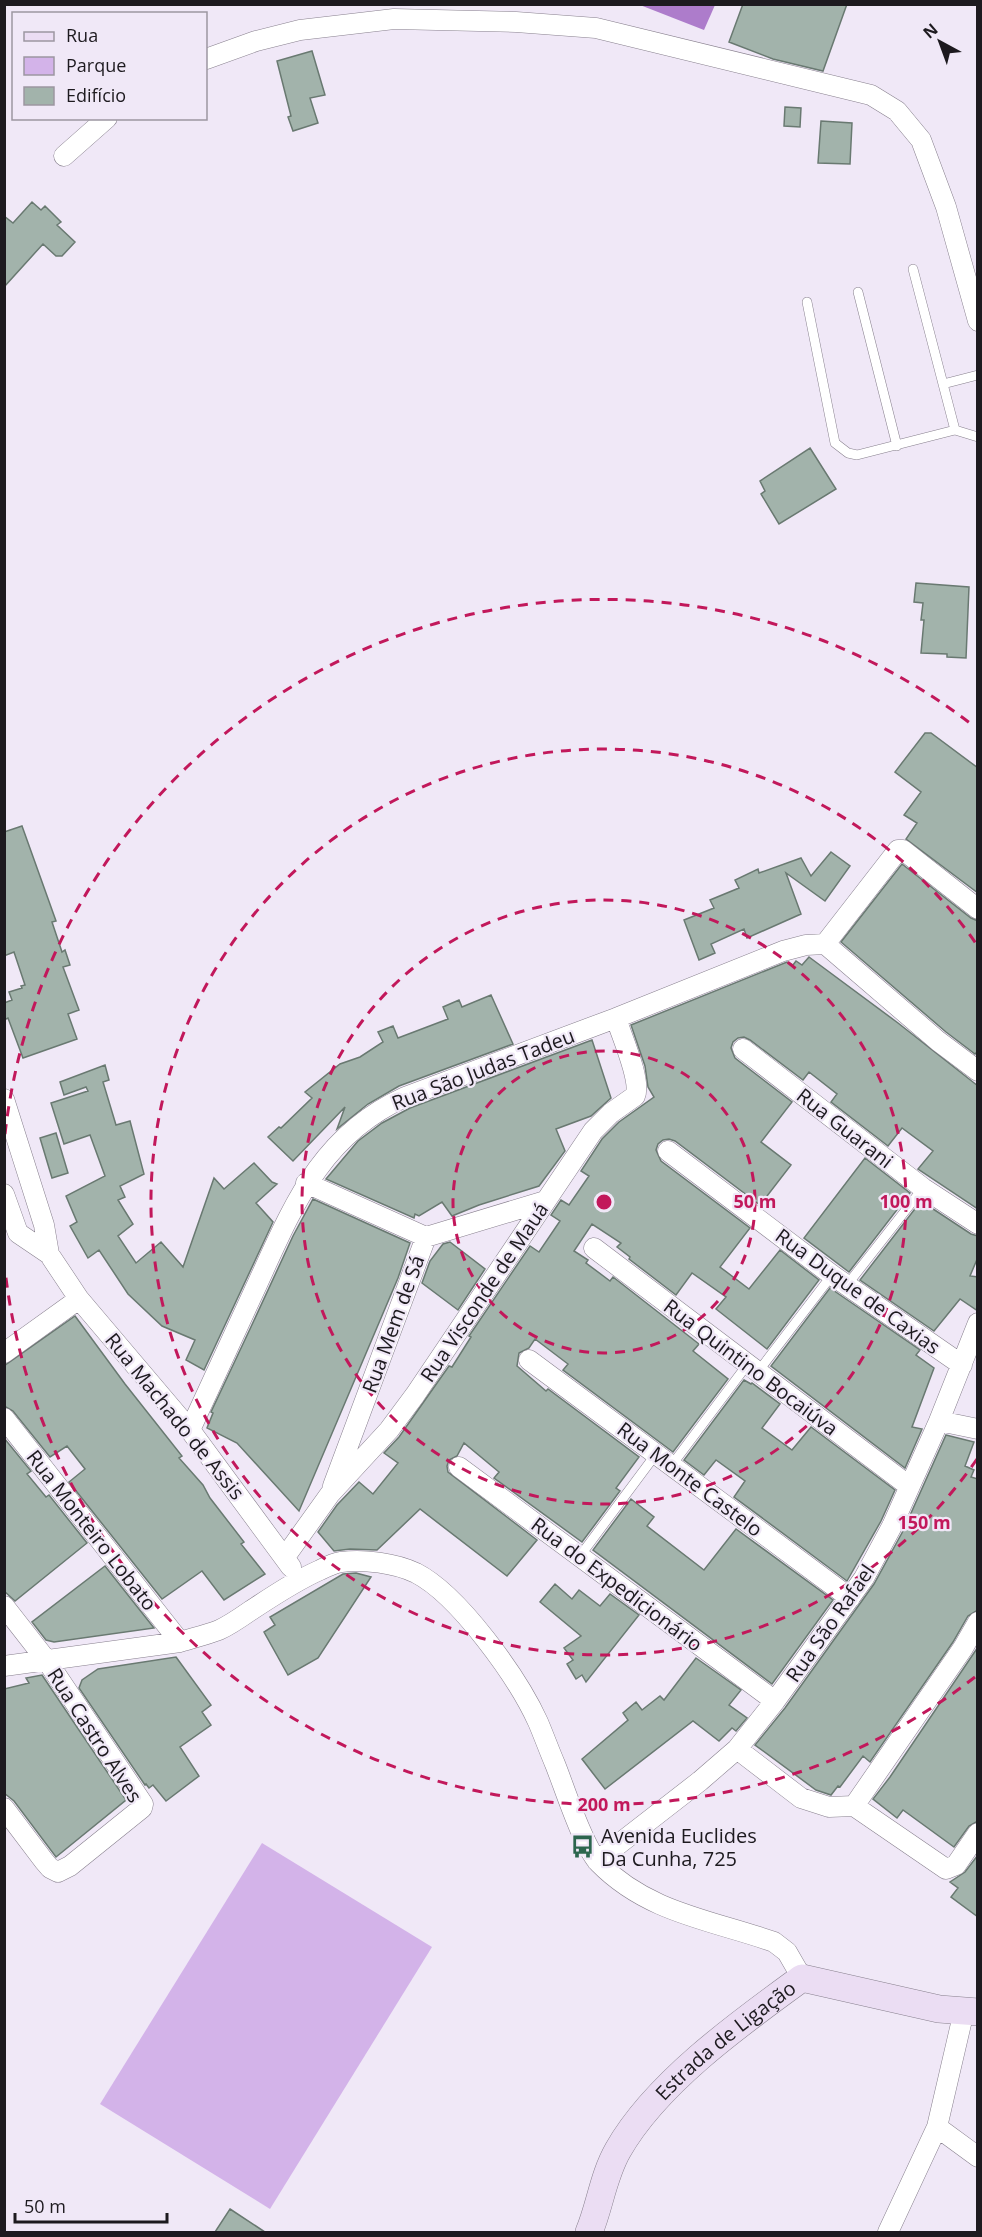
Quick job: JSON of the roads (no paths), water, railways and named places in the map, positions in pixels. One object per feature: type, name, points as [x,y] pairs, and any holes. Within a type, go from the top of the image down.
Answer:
[{"type":"main road","name":"Estrada de Ligação","points":[[589,2232],[602,2187],[617,2152],[649,2107],[705,2053],[802,1978],[939,2009],[973,2013]]},
{"type":"street","points":[[207,59],[255,41],[300,30],[324,27],[394,19],[516,22],[596,28],[871,95],[897,111],[921,140],[946,207],[978,321]]},
{"type":"street","points":[[63,156],[105,120]]},
{"type":"street","points":[[978,909],[901,850],[894,853],[825,944],[938,1041],[978,1071]]},
{"type":"street","name":"Rua São Judas Tadeu","points":[[190,1430],[277,1240],[306,1183],[355,1128],[393,1102],[616,1018],[783,951],[806,945],[825,944]]},
{"type":"street","name":"Rua Visconde de Mauá","points":[[285,1557],[330,1494],[389,1430],[415,1395],[593,1131],[611,1113],[632,1099],[637,1091],[636,1079],[616,1018]]},
{"type":"street","name":"Rua Guarani","points":[[743,1049],[923,1188],[978,1224]]},
{"type":"street","name":"Rua Machado de Assis","points":[[4,1099],[44,1225],[49,1254],[79,1299],[190,1430],[285,1557],[298,1580]]},
{"type":"street","name":"Rua Duque de Caxias","points":[[668,1151],[840,1280],[962,1365]]},
{"type":"street","points":[[306,1183],[426,1237]]},
{"type":"street","points":[[4,1194],[11,1235],[44,1225]]},
{"type":"street","name":"Rua Mem de Sá","points":[[330,1494],[426,1237],[545,1201]]},
{"type":"street","name":"Rua Machado de Assis","points":[[11,1235],[49,1254]]},
{"type":"street","name":"Rua Quintino Bocaiúva","points":[[594,1248],[909,1486]]},
{"type":"street","points":[[4,1353],[79,1299]]},
{"type":"street","name":"Rua São Rafael","points":[[597,1861],[700,1781],[737,1749],[850,1598],[874,1561],[909,1486],[939,1421],[978,1323]]},
{"type":"street","name":"Rua Monte Castelo","points":[[530,1360],[850,1598]]},
{"type":"street","name":"Rua Monteiro Lobato","points":[[4,1418],[180,1642]]},
{"type":"street","points":[[939,1421],[978,1429]]},
{"type":"street","name":"Rua do Expedicionário","points":[[459,1467],[775,1701]]},
{"type":"street","points":[[4,1666],[180,1642],[219,1630],[298,1580],[339,1562],[364,1561],[387,1564],[416,1573],[456,1604],[480,1632],[517,1684],[538,1721],[586,1841],[597,1861],[631,1890],[662,1907],[774,1942],[787,1952],[802,1978]]},
{"type":"street","name":"Rua Castro Alves","points":[[4,1606],[46,1661],[143,1804],[142,1808],[70,1866],[58,1872],[44,1861],[4,1808]]},
{"type":"street","points":[[854,1806],[963,1648],[978,1622]]},
{"type":"street","points":[[737,1749],[801,1798],[829,1807],[854,1806],[946,1869],[953,1868],[978,1833]]},
{"type":"street","points":[[888,2232],[937,2127],[973,2013]]},
{"type":"street","points":[[937,2127],[978,2157]]},
{"type":"lane","points":[[913,269],[955,430]]},
{"type":"lane","points":[[858,292],[897,446]]},
{"type":"lane","points":[[807,302],[835,443],[848,453],[857,455],[955,430],[978,438]]},
{"type":"lane","points":[[943,384],[978,375]]},
{"type":"lane","points":[[580,1556],[663,1460],[840,1280],[923,1188]]},
{"type":"place","name":"Avenida Euclides Da Cunha, 725","points":[[583,1847]]}]
